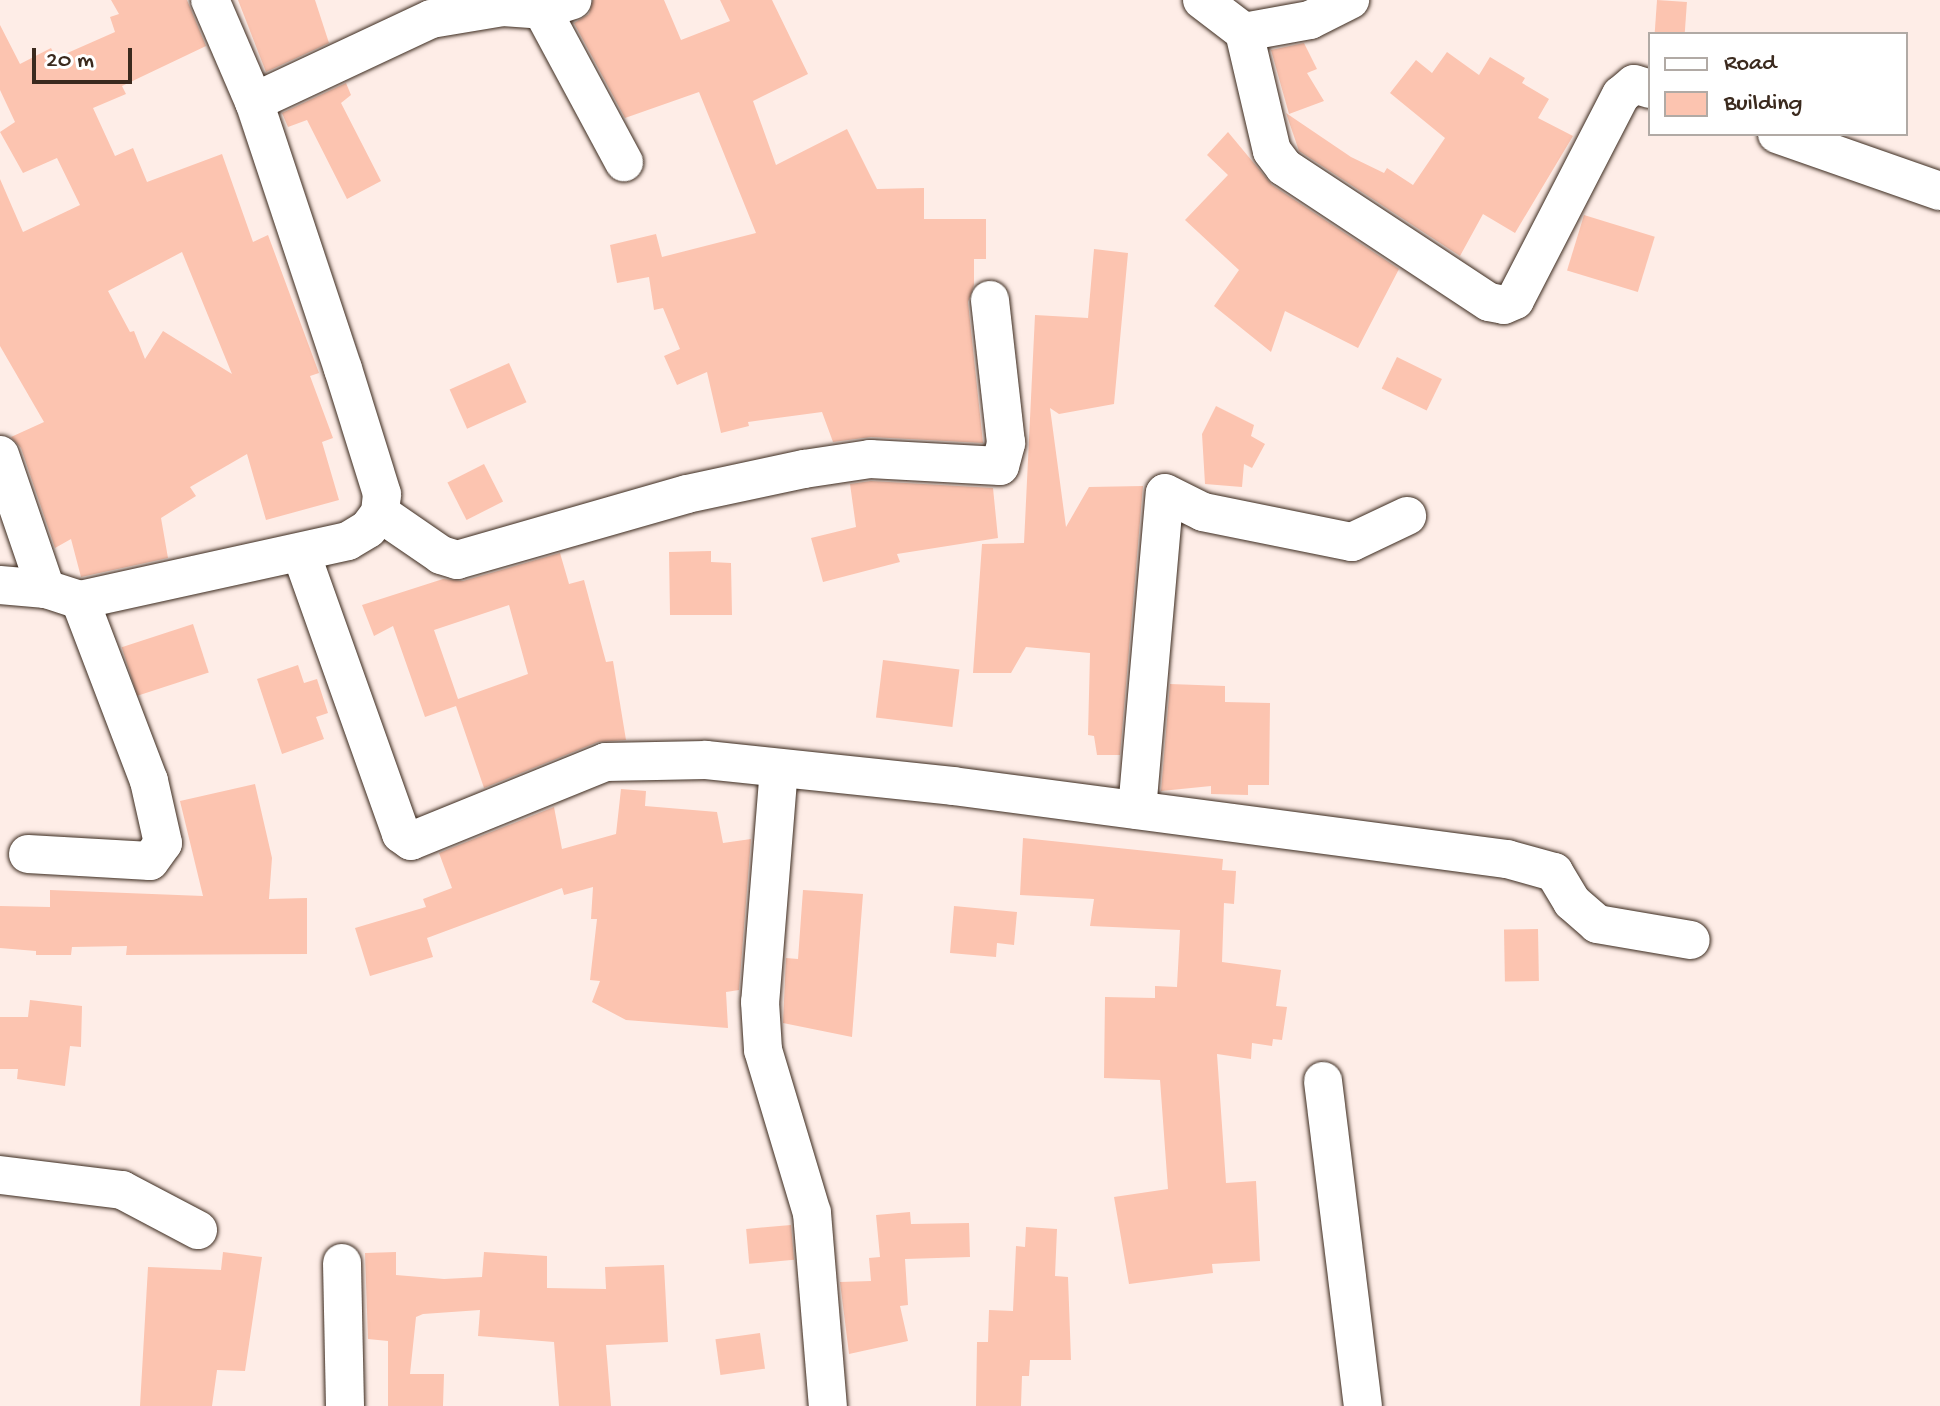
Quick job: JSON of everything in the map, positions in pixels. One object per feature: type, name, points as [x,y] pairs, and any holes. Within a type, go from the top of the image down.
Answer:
[{"type":"street","points":[[0,585],[63,595],[301,553],[348,541],[368,529],[380,513],[378,480],[254,102],[210,0]]},
{"type":"street","points":[[1202,0],[1244,32],[1272,151],[1284,167],[1489,302],[1504,305],[1515,300],[1621,95],[1634,84],[1648,88]]},
{"type":"street","points":[[1244,32],[1310,20],[1350,0]]},
{"type":"street","points":[[254,102],[431,19],[503,7],[557,5],[624,162]]},
{"type":"street","points":[[1783,136],[1940,191]]},
{"type":"street","points":[[380,513],[441,555],[457,560],[687,494],[804,469],[870,459],[1000,466],[1006,443],[990,300]]},
{"type":"street","points":[[0,455],[149,781],[163,843],[150,861],[28,854]]},
{"type":"street","points":[[1137,810],[1165,493],[1203,512],[1352,542],[1407,516]]},
{"type":"street","points":[[301,553],[401,834],[411,841],[606,762],[706,760],[1137,810],[1507,859],[1554,872],[1572,902],[1597,924],[1691,940]]},
{"type":"street","points":[[779,768],[760,1002],[763,1050],[812,1213],[828,1406]]},
{"type":"street","points":[[1323,1081],[1363,1406]]},
{"type":"street","points":[[0,1175],[122,1190],[198,1230]]},
{"type":"street","points":[[342,1263],[345,1406]]},
{"type":"building","points":[[111,0],[187,0],[206,46],[122,86],[126,94],[93,108],[115,156],[133,148],[147,182],[222,154],[253,242],[268,235],[319,373],[310,376],[333,438],[322,442],[339,500],[266,520],[247,454],[190,487],[196,496],[161,518],[168,558],[81,577],[71,539],[55,548],[21,448],[11,437],[44,422],[0,346],[0,179],[23,232],[80,205],[57,158],[23,173],[0,132],[15,122],[0,90],[0,25],[20,64],[51,48],[56,58],[115,32],[110,17],[119,14]],"holes":[[[182,252],[232,374],[163,331],[145,359],[134,331],[130,332],[108,291]]]},
{"type":"building","points":[[238,0],[315,0],[329,43],[266,72]]},
{"type":"building","points":[[593,0],[664,0],[681,40],[730,21],[720,0],[772,0],[808,74],[753,101],[776,165],[847,129],[877,189],[924,188],[924,219],[986,219],[986,259],[974,259],[974,285],[968,302],[983,443],[871,437],[833,442],[822,412],[748,422],[749,426],[721,433],[707,372],[677,385],[664,356],[680,349],[663,308],[654,310],[649,277],[617,283],[610,245],[656,234],[662,257],[756,233],[699,92],[625,118],[574,23],[589,14]]},
{"type":"building","points":[[1657,0],[1687,2],[1685,32],[1655,32]]},
{"type":"building","points":[[1304,43],[1317,69],[1307,73],[1324,101],[1289,114],[1271,50]]},
{"type":"building","points":[[1447,52],[1479,75],[1490,57],[1525,78],[1522,83],[1549,99],[1538,118],[1573,136],[1515,233],[1483,214],[1460,256],[1299,151],[1286,113],[1351,157],[1384,173],[1387,168],[1413,185],[1445,138],[1390,93],[1416,60],[1432,73]]},
{"type":"building","points":[[346,83],[351,95],[341,103],[381,181],[347,199],[307,120],[288,127],[282,113]]},
{"type":"building","points":[[1228,132],[1272,185],[1399,269],[1358,348],[1285,311],[1271,352],[1214,306],[1239,270],[1185,220],[1228,175],[1207,155]]},
{"type":"building","points":[[1584,215],[1655,237],[1638,292],[1567,270]]},
{"type":"building","points":[[1094,249],[1128,253],[1114,404],[1059,414],[1050,408],[1066,527],[1089,487],[1143,486],[1120,755],[1097,755],[1094,736],[1088,735],[1090,653],[1026,647],[1011,673],[973,673],[982,544],[1024,543],[1035,315],[1088,318]]},
{"type":"building","points":[[1397,357],[1442,379],[1427,410],[1382,388]]},
{"type":"building","points":[[509,363],[526,402],[467,429],[450,389]]},
{"type":"building","points":[[1216,406],[1254,425],[1251,436],[1265,444],[1252,468],[1244,464],[1242,487],[1205,484],[1202,434]]},
{"type":"building","points":[[484,464],[503,501],[467,520],[447,483]]},
{"type":"building","points":[[871,481],[993,488],[998,538],[897,554],[900,562],[823,582],[811,538],[856,527],[850,484]]},
{"type":"building","points":[[711,551],[711,562],[731,563],[732,615],[670,615],[669,552]]},
{"type":"building","points":[[560,553],[569,584],[584,580],[606,662],[613,661],[626,740],[598,742],[484,788],[456,706],[425,717],[393,626],[374,636],[362,605],[443,579],[463,581]],"holes":[[[509,605],[528,674],[458,699],[434,630]]]},
{"type":"building","points":[[193,624],[209,673],[137,696],[122,647]]},
{"type":"building","points":[[883,660],[959,669],[952,727],[876,718]]},
{"type":"building","points":[[298,665],[304,683],[317,679],[328,713],[316,717],[324,739],[282,754],[257,679]]},
{"type":"building","points":[[1170,684],[1225,686],[1225,702],[1270,703],[1269,785],[1248,785],[1248,795],[1211,794],[1211,786],[1161,791]]},
{"type":"building","points":[[255,784],[272,858],[269,899],[307,898],[307,954],[126,955],[127,946],[72,947],[71,955],[36,955],[36,951],[0,948],[0,906],[50,907],[50,890],[203,896],[180,801]]},
{"type":"building","points":[[621,789],[646,791],[645,806],[717,812],[723,843],[751,839],[739,990],[726,992],[728,1028],[626,1020],[592,1002],[600,981],[590,980],[597,919],[591,919],[593,887],[564,895],[562,888],[427,938],[433,957],[370,976],[355,928],[426,907],[423,899],[452,888],[439,853],[554,807],[562,849],[616,834]]},
{"type":"building","points":[[1023,838],[1223,859],[1222,870],[1236,871],[1234,904],[1224,903],[1222,962],[1281,970],[1276,1006],[1287,1007],[1282,1040],[1273,1039],[1272,1046],[1252,1043],[1251,1059],[1217,1054],[1226,1183],[1256,1181],[1260,1261],[1212,1264],[1213,1273],[1129,1284],[1114,1197],[1168,1189],[1160,1080],[1104,1078],[1105,997],[1155,998],[1155,986],[1177,987],[1180,930],[1090,926],[1094,899],[1020,895]]},
{"type":"building","points":[[803,890],[863,894],[852,1037],[783,1023],[786,958],[798,959]]},
{"type":"building","points":[[954,906],[1017,912],[1014,945],[997,943],[996,957],[950,953]]},
{"type":"building","points":[[1538,929],[1539,981],[1505,982],[1504,930]]},
{"type":"building","points":[[30,1000],[82,1006],[81,1047],[70,1046],[65,1086],[17,1079],[18,1069],[0,1069],[0,1017],[28,1017]]},
{"type":"building","points":[[910,1212],[911,1224],[969,1223],[970,1257],[905,1259],[908,1305],[900,1306],[908,1341],[849,1354],[840,1282],[871,1281],[869,1258],[880,1257],[876,1215]]},
{"type":"building","points":[[791,1225],[794,1260],[749,1264],[746,1229]]},
{"type":"building","points":[[1026,1227],[1057,1229],[1055,1276],[1068,1277],[1071,1360],[1030,1360],[1029,1376],[1022,1376],[1021,1406],[976,1406],[977,1342],[988,1342],[989,1310],[1013,1311],[1016,1246],[1025,1247]]},
{"type":"building","points":[[223,1252],[262,1257],[245,1371],[217,1370],[212,1406],[140,1406],[148,1267],[221,1270]]},
{"type":"building","points":[[396,1252],[396,1275],[444,1279],[482,1277],[484,1252],[547,1256],[547,1288],[606,1289],[605,1267],[664,1265],[668,1342],[606,1345],[611,1406],[559,1406],[554,1342],[478,1336],[480,1310],[423,1314],[416,1317],[410,1374],[444,1374],[443,1406],[388,1406],[388,1341],[368,1339],[365,1253]]},
{"type":"building","points":[[760,1333],[765,1369],[720,1375],[715,1339]]}]
